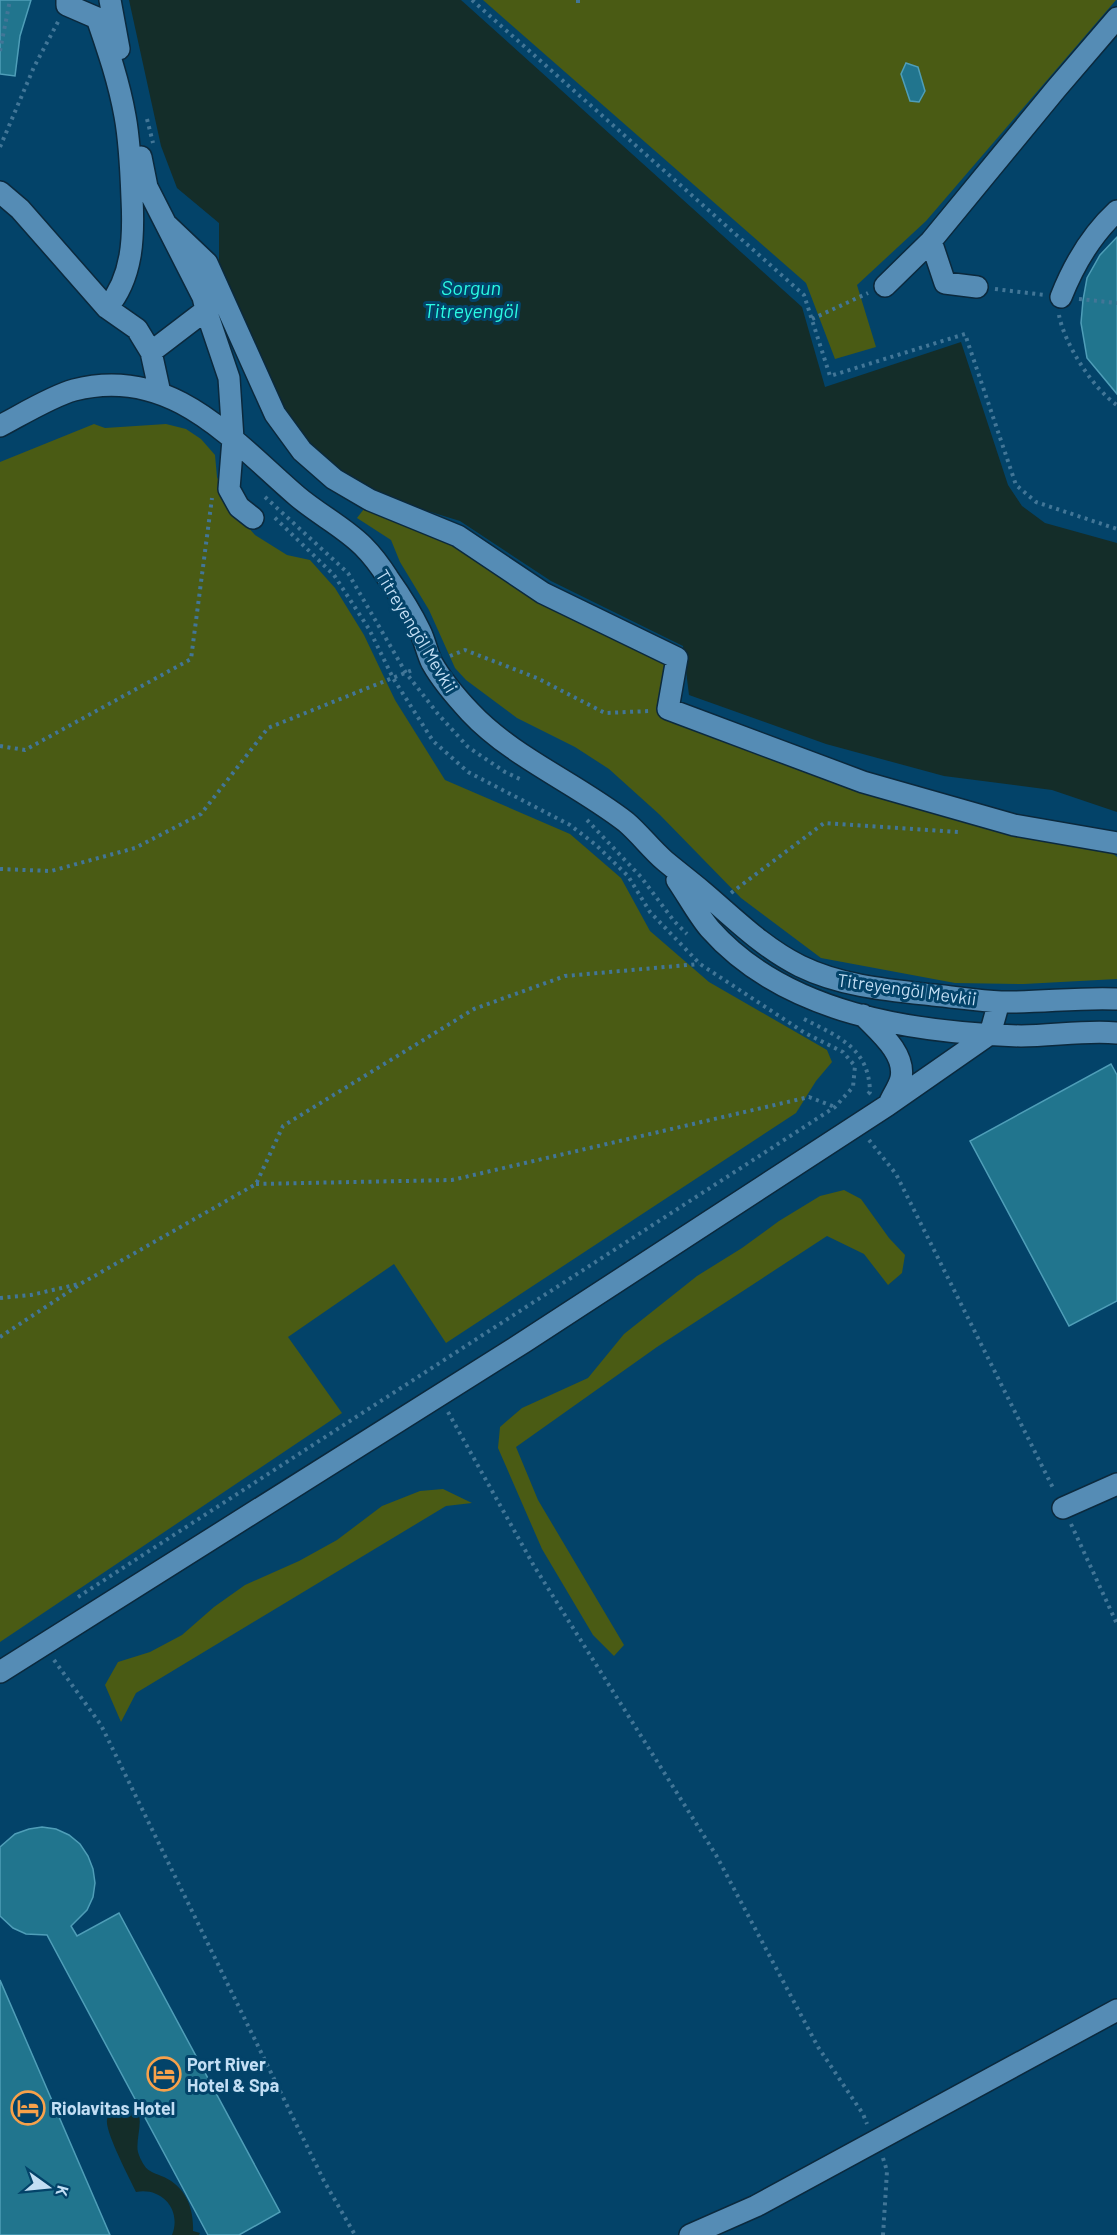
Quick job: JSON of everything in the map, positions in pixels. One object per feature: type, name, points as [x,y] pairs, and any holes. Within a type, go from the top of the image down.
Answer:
[{"type":"street","points":[[110,0],[147,187],[202,297],[229,378],[233,439],[229,489],[239,507],[260,513]]},
{"type":"street","points":[[67,2],[97,18],[113,66],[125,115],[130,151],[133,231],[127,273],[115,298],[107,308]]},
{"type":"street","points":[[885,286],[931,241],[1069,72],[1117,18]]},
{"type":"street","points":[[0,192],[20,209],[107,308],[137,329],[151,352],[160,393]]},
{"type":"street","points":[[1061,297],[1081,254],[1093,236],[1117,211]]},
{"type":"street","points":[[166,224],[207,263],[274,414],[302,451],[334,479],[370,500],[458,536],[543,593],[677,658],[668,709],[863,782],[1014,825],[1117,843]]},
{"type":"street","points":[[931,241],[945,283],[977,287]]},
{"type":"street","points":[[151,352],[206,310]]},
{"type":"street","name":"Titreyengöl Mevkii","points":[[0,426],[71,391],[107,384],[139,386],[178,401],[233,439],[300,498],[362,544],[407,606],[432,662],[454,695],[479,721],[507,745],[569,783],[630,825],[663,860],[716,904],[770,948],[801,966],[836,981],[882,989],[999,1002],[1117,999]]},
{"type":"street","name":"Titreyengöl Mevkii","points":[[663,860],[710,928],[735,952],[771,977],[808,998],[839,1010],[911,1025],[990,1034],[1024,1036],[1076,1032],[1117,1033]]},
{"type":"street","points":[[0,1672],[439,1396],[888,1105],[990,1034],[999,1002]]},
{"type":"street","name":"Titreyengöl Mevkii","points":[[863,1014],[894,1049],[899,1059],[901,1078],[888,1105]]},
{"type":"street","points":[[1063,1508],[1117,1484]]},
{"type":"street","points":[[690,2235],[756,2206],[1117,2010]]},
{"type":"path","points":[[0,51],[10,0]]},
{"type":"path","points":[[472,0],[804,295],[831,376],[965,334],[1016,485],[1036,502],[1117,529]]},
{"type":"path","points":[[0,147],[34,67],[67,2]]},
{"type":"path","points":[[812,319],[885,286]]},
{"type":"path","points":[[977,287],[1117,303]]},
{"type":"path","points":[[1061,297],[1059,317],[1078,362],[1100,390],[1117,405]]},
{"type":"path","points":[[0,746],[25,750],[191,659],[211,500],[229,471]]},
{"type":"path","points":[[260,513],[334,575],[369,629],[393,678],[433,741],[468,772],[570,825],[596,844],[628,876]]},
{"type":"path","points":[[0,869],[51,871],[135,848],[201,814],[268,728],[465,650],[537,678],[605,713],[668,709]]},
{"type":"path","points":[[716,904],[824,823],[964,832]]},
{"type":"path","points":[[256,1184],[283,1126],[474,1008],[565,976],[700,964]]},
{"type":"path","points":[[70,1602],[835,1107],[853,1087],[855,1066]]},
{"type":"path","points":[[0,1337],[82,1283],[256,1184],[452,1180],[808,1097],[835,1107]]},
{"type":"path","points":[[858,1125],[896,1174],[1063,1508],[1117,1624]]},
{"type":"path","points":[[0,1298],[31,1295],[82,1283]]},
{"type":"path","points":[[439,1396],[534,1566],[716,1855],[818,2047],[862,2114],[887,2171],[883,2235]]},
{"type":"path","points":[[43,1646],[101,1725],[324,2181],[355,2235]]},
{"type":"green space","points":[[483,0],[1116,0],[926,221],[857,285],[876,347],[835,359],[806,283]]},
{"type":"green space","points":[[94,424],[105,428],[166,424],[186,429],[201,439],[215,455],[217,477],[230,507],[255,535],[287,555],[310,560],[335,588],[364,635],[395,700],[445,780],[570,834],[621,878],[650,931],[709,982],[827,1050],[832,1062],[816,1081],[796,1113],[446,1343],[394,1264],[288,1337],[342,1413],[0,1642],[0,462]]},
{"type":"green space","points":[[367,505],[458,541],[668,661],[661,713],[1105,847],[1117,857],[1117,979],[1024,984],[955,983],[821,958],[741,898],[660,815],[609,769],[575,747],[517,718],[466,680],[455,668],[429,610],[400,562],[391,540],[357,518]]},
{"type":"green space","points":[[844,1190],[861,1199],[889,1238],[905,1255],[902,1273],[888,1285],[864,1254],[827,1236],[657,1347],[516,1447],[538,1500],[624,1645],[614,1656],[593,1635],[542,1549],[498,1448],[500,1427],[522,1408],[588,1378],[624,1334],[697,1276],[820,1196]]},
{"type":"green space","points":[[443,1489],[472,1503],[446,1506],[136,1693],[121,1722],[105,1685],[118,1662],[150,1652],[182,1635],[214,1607],[245,1585],[299,1561],[337,1540],[382,1506],[420,1491]]},
{"type":"water","name":"Sorgun Titreyengöl","points":[[129,0],[461,0],[802,307],[825,387],[961,342],[1008,485],[1022,506],[1045,523],[1117,543],[1117,812],[1052,790],[944,776],[826,744],[689,695],[683,646],[551,581],[460,521],[379,496],[334,469],[292,429],[219,270],[219,223],[177,188],[161,146]]},
{"type":"water","points":[[119,2106],[136,2109],[140,2122],[137,2145],[141,2161],[148,2169],[172,2181],[183,2193],[190,2207],[193,2231],[200,2233],[199,2235],[172,2235],[174,2217],[168,2202],[154,2193],[136,2192],[107,2126],[109,2113]]},
{"type":"building","points":[[0,0],[31,0],[20,36],[15,76],[0,74]]},
{"type":"building","points":[[906,63],[918,67],[925,91],[919,102],[910,101],[901,74]]},
{"type":"building","points":[[1117,237],[1117,394],[1087,358],[1081,323],[1087,278],[1100,255]]},
{"type":"building","points":[[1111,1064],[1117,1075],[1117,1301],[1069,1326],[970,1141]]},
{"type":"building","name":"Port River Hotel & Spa","points":[[42,1827],[56,1829],[69,1835],[80,1844],[93,1869],[95,1883],[93,1897],[87,1910],[71,1926],[77,1936],[119,1913],[280,2212],[239,2235],[208,2235],[47,1935],[26,1934],[13,1928],[0,1916],[0,1847],[15,1834]]},
{"type":"building","name":"Riolavitas Hotel","points":[[0,1980],[110,2235],[0,2235]]},
{"type":"place","name":"Port River Hotel & Spa","points":[[164,2074]]},
{"type":"place","name":"Riolavitas Hotel","points":[[28,2108]]}]
